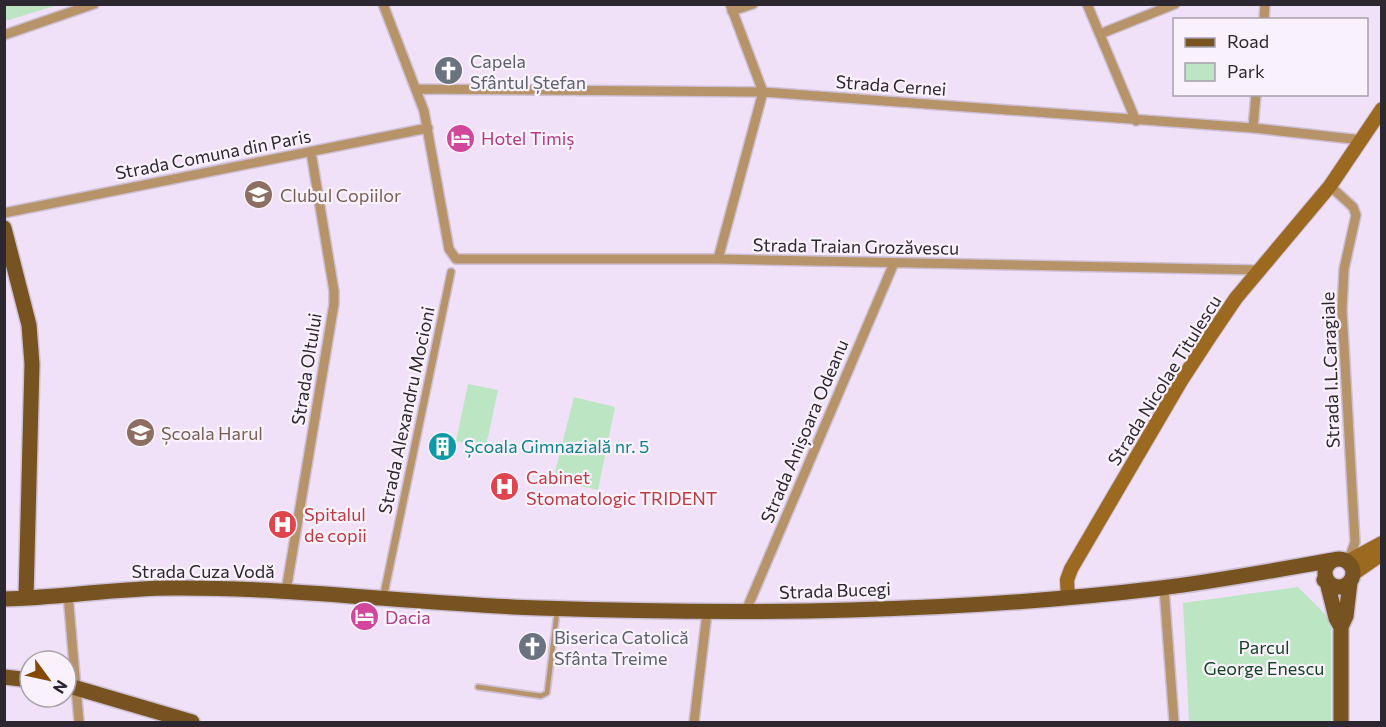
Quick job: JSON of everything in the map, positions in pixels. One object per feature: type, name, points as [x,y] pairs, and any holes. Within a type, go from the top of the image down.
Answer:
[{"type":"main road","name":"Strada Nicolae Titulescu","points":[[1068,598],[1067,580],[1071,569],[1152,430],[1214,330],[1259,270],[1330,186],[1382,109]]},
{"type":"main road","points":[[4,228],[29,325],[32,364],[26,598]]},
{"type":"main road","points":[[1328,582],[1339,587],[1346,570],[1382,543]]},
{"type":"main road","points":[[1341,627],[1336,618],[1325,571],[1346,570],[1382,554]]},
{"type":"main road","name":"Strada Bucegi","points":[[382,595],[557,609],[707,613],[883,608],[1068,598],[1164,588],[1291,567],[1346,570]]},
{"type":"main road","name":"Strada Bucegi","points":[[1291,567],[1308,571],[1328,582]]},
{"type":"main road","points":[[1341,723],[1341,627],[1346,616],[1346,570]]},
{"type":"main road","name":"Strada Cuza Vodă","points":[[4,598],[169,588],[382,595]]},
{"type":"main road","points":[[78,687],[187,722]]},
{"type":"street","points":[[4,35],[94,4]]},
{"type":"street","points":[[383,4],[416,89],[428,128]]},
{"type":"street","points":[[718,259],[763,92],[731,8],[753,4]]},
{"type":"street","points":[[1087,4],[1136,121]]},
{"type":"street","points":[[1100,34],[1175,4]]},
{"type":"street","name":"Strada Cernei","points":[[416,89],[763,92],[1253,128],[1362,140]]},
{"type":"street","points":[[1253,128],[1256,96]]},
{"type":"street","name":"Strada Comuna din Paris","points":[[4,213],[428,128]]},
{"type":"street","name":"Strada Traian Grozăvescu","points":[[428,128],[449,249],[453,258],[718,259],[1259,270]]},
{"type":"street","name":"Strada Oltului","points":[[286,591],[334,304],[334,291],[311,152]]},
{"type":"street","name":"Strada I.L.Caragiale","points":[[1330,186],[1353,207],[1356,214],[1344,269],[1342,310],[1355,542],[1346,570]]},
{"type":"street","name":"Strada Anișoara Odeanu","points":[[745,612],[894,263]]},
{"type":"street","name":"Strada Alexandru Mocioni","points":[[382,595],[451,272]]},
{"type":"street","points":[[1164,588],[1174,723]]},
{"type":"street","points":[[68,595],[70,649]]},
{"type":"street","points":[[694,723],[707,613]]},
{"type":"lane","points":[[478,687],[541,696],[547,693],[557,609]]},
{"type":"green space","points":[[5,4],[58,4],[58,5],[5,21]]},
{"type":"green space","points":[[468,384],[498,390],[486,446],[456,441]]},
{"type":"green space","points":[[574,397],[615,407],[598,490],[553,480]]},
{"type":"green space","name":"Parcul George Enescu","points":[[1298,587],[1331,620],[1331,722],[1189,722],[1183,603]]},
{"type":"place","name":"Capela Sfântul Ștefan","points":[[449,71]]},
{"type":"place","name":"Hotel Timiș","points":[[460,138]]},
{"type":"place","name":"Clubul Copiilor","points":[[259,195]]},
{"type":"place","name":"Școala Harul","points":[[140,433]]},
{"type":"place","name":"Școala Gimnazială nr. 5","points":[[443,446]]},
{"type":"place","name":"Cabinet Stomatologic TRIDENT","points":[[505,487]]},
{"type":"place","name":"Spitalul de copii","points":[[283,524]]},
{"type":"place","name":"Dacia","points":[[364,617]]},
{"type":"place","name":"Biserica Catolică Sfânta Treime","points":[[533,647]]}]
